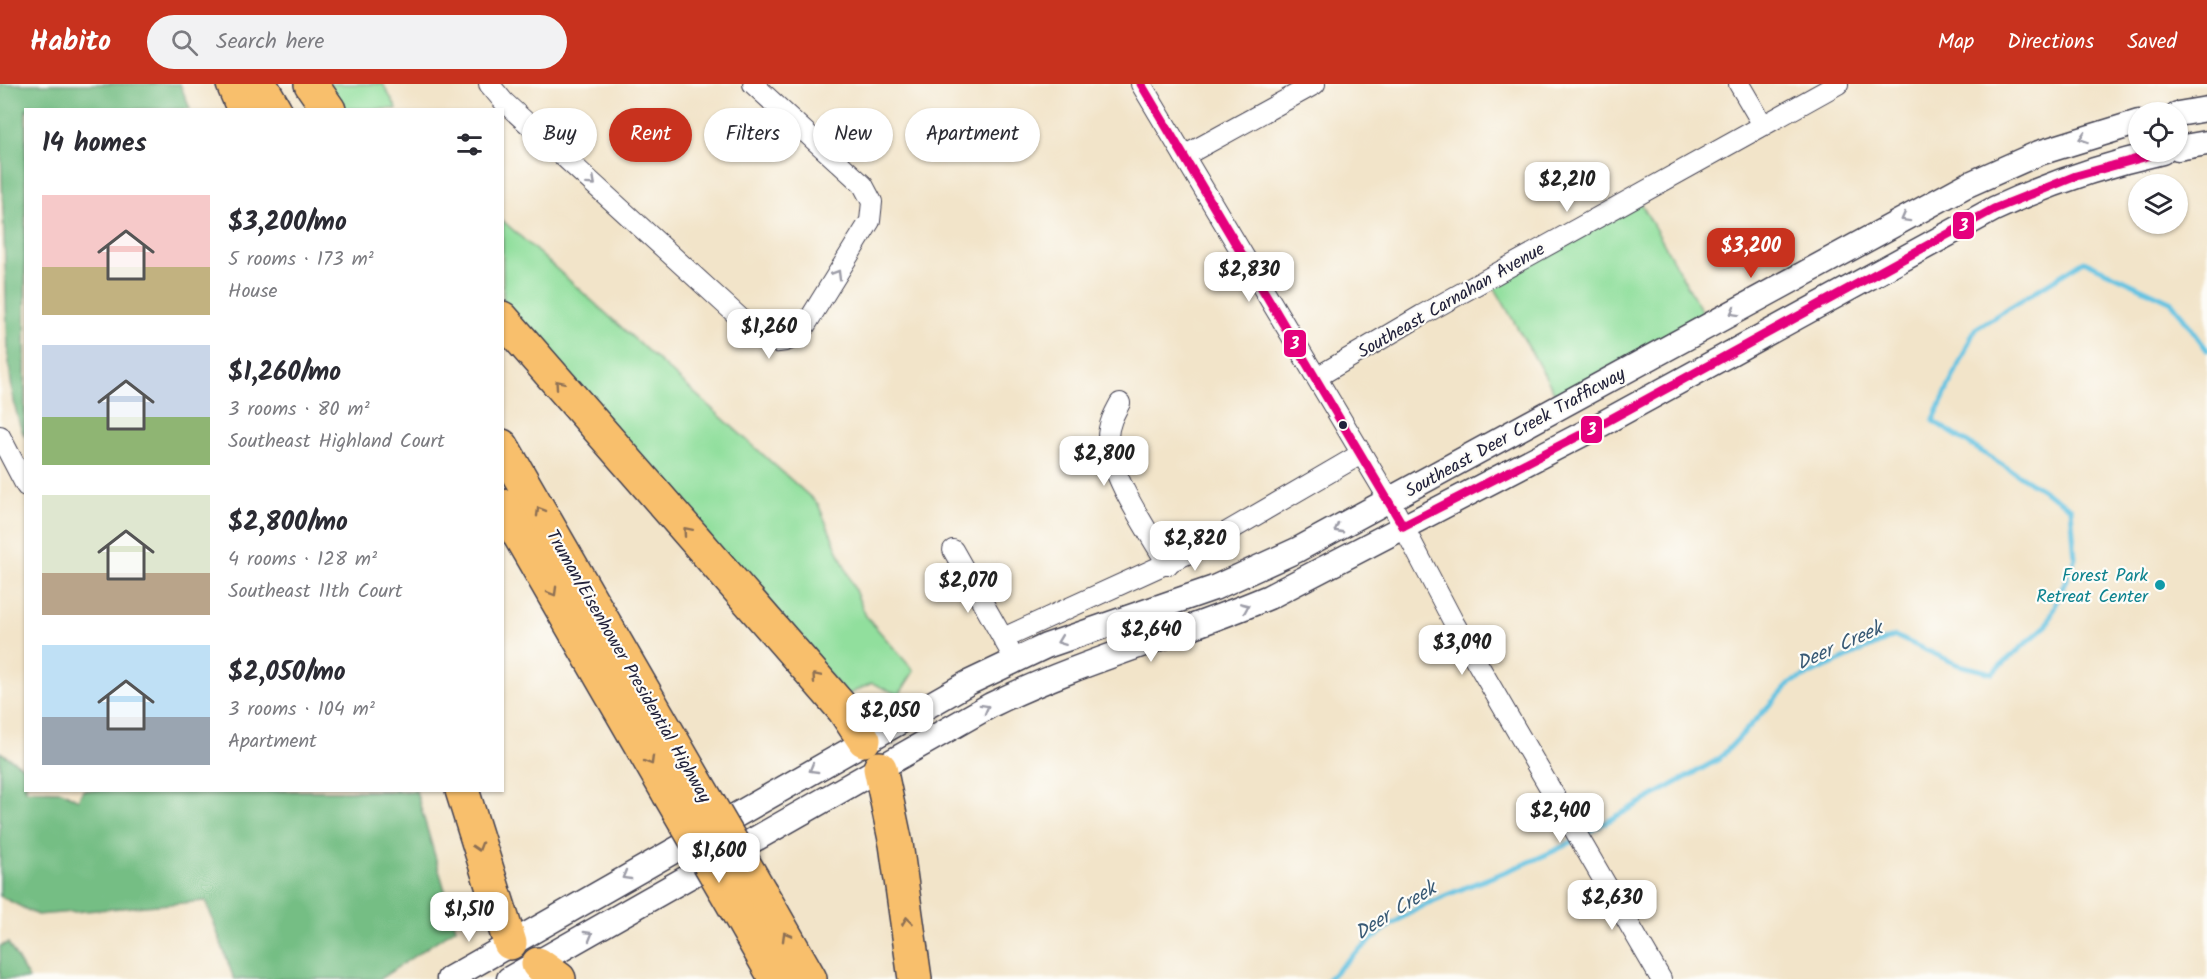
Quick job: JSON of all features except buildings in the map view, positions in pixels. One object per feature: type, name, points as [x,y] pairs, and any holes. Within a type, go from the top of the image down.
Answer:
[{"type":"highway","points":[[233,84],[243,108]]},
{"type":"highway","points":[[260,84],[274,108]]},
{"type":"highway","points":[[294,84],[308,108]]},
{"type":"highway","points":[[311,84],[328,108]]},
{"type":"highway","points":[[504,320],[844,711],[872,754],[896,844],[915,979]]},
{"type":"highway","name":"Truman/Eisenhower Presidential Highway","points":[[504,450],[682,787],[748,901],[810,979]]},
{"type":"highway","name":"Truman/Eisenhower Presidential Highway","points":[[504,508],[682,787]]},
{"type":"highway","points":[[463,792],[510,943]]},
{"type":"highway","name":"Truman/Eisenhower Presidential Highway","points":[[748,901],[776,979]]},
{"type":"street","points":[[489,84],[504,102],[762,338],[785,342],[802,331],[870,221],[872,202],[863,185],[753,84]]},
{"type":"street","points":[[1141,84],[1390,501],[1454,623],[1661,979]]},
{"type":"street","points":[[1184,156],[1315,84]]},
{"type":"street","points":[[1739,84],[1763,125]]},
{"type":"street","name":"Southeast Carnahan Avenue","points":[[1317,377],[1422,315],[1838,84]]},
{"type":"street","points":[[2188,112],[2207,109]]},
{"type":"street","name":"Southeast Deer Creek Trafficway","points":[[549,972],[1015,660],[1254,571],[1390,501],[1965,186],[2039,153],[2128,125]]},
{"type":"street","points":[[2188,146],[2207,143]]},
{"type":"street","name":"Southeast Deer Creek Trafficway","points":[[510,943],[872,754],[1082,665],[1260,601],[1598,426],[1994,209],[2054,184],[2128,159]]},
{"type":"street","points":[[1120,403],[1110,422],[1108,436],[1111,460],[1167,565]]},
{"type":"street","points":[[0,436],[24,482]]},
{"type":"street","points":[[1003,638],[1167,565],[1361,454]]},
{"type":"street","points":[[953,550],[1015,660]]},
{"type":"street","points":[[449,979],[510,943],[549,972]]},
{"type":"street","points":[[509,979],[549,972]]},
{"type":"green space","points":[[0,84],[180,84],[190,108],[24,108],[24,435],[18,420],[10,377]]},
{"type":"green space","points":[[324,84],[383,84],[396,108],[340,108]]},
{"type":"green space","points":[[1639,200],[1704,315],[1557,397],[1492,283]]},
{"type":"green space","points":[[504,222],[818,504],[866,616],[914,671],[899,695],[872,683],[847,695],[504,302]]},
{"type":"green space","points":[[0,752],[24,767],[24,792],[64,792],[78,800],[82,792],[416,792],[456,928],[380,979],[234,979],[206,901],[37,915],[0,896]]},
{"type":"green space","points":[[8,943],[29,979],[0,979],[0,946]]},
{"type":"waterway","name":"Deer Creek","points":[[1583,835],[1719,759],[1790,683],[1895,636],[1959,665],[1992,673],[2047,625],[2075,558],[2071,508],[1933,421],[1975,329],[2084,261],[2172,302],[2207,350]]},
{"type":"waterway","name":"Deer Creek","points":[[1328,979],[1376,936],[1416,909],[1539,858],[1575,840]]},
{"type":"transit line","name":"3","points":[[1141,84],[1403,526]]},
{"type":"transit line","name":"3","points":[[1403,526],[1598,426],[1994,209],[2076,176],[2128,161]]},
{"type":"place","name":"Forest Park Retreat Center","points":[[2160,585]]}]
